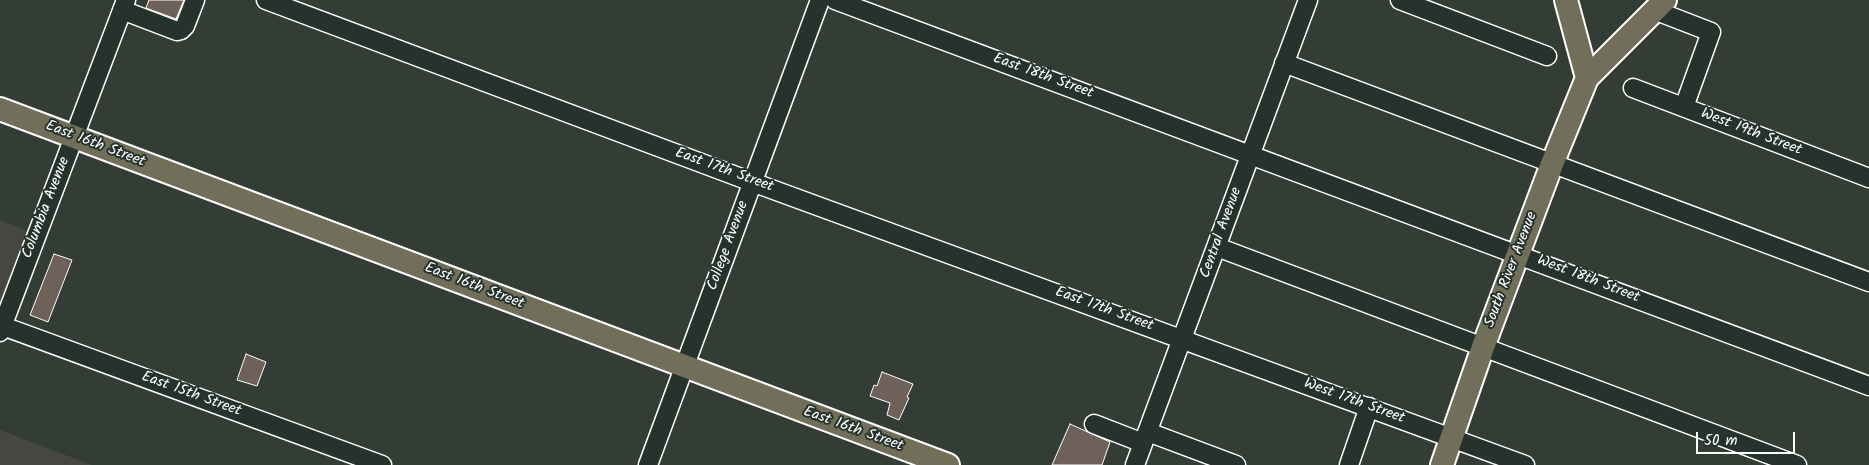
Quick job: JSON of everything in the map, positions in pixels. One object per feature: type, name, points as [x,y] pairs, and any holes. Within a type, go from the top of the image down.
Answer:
[{"type":"main road","points":[[1566,0],[1587,78],[1660,5]]},
{"type":"main road","name":"South River Avenue","points":[[1442,465],[1483,347],[1552,164],[1587,78]]},
{"type":"main road","name":"East 16th Street","points":[[0,110],[948,465]]},
{"type":"street","points":[[124,5],[180,30],[185,26],[195,0]]},
{"type":"street","name":"East 17th Street","points":[[266,0],[752,182],[1183,339]]},
{"type":"street","name":"College Avenue","points":[[648,465],[820,0]]},
{"type":"street","name":"East 18th Street","points":[[835,0],[1250,154]]},
{"type":"street","name":"Central Avenue","points":[[1135,465],[1308,0]]},
{"type":"street","points":[[1400,0],[1547,56]]},
{"type":"street","name":"Columbia Avenue","points":[[1,327],[124,5]]},
{"type":"street","points":[[1660,5],[1710,32],[1684,107]]},
{"type":"street","points":[[1284,64],[1869,282]]},
{"type":"street","name":"West 19th Street","points":[[1633,88],[1869,178]]},
{"type":"street","name":"West 18th Street","points":[[1250,154],[1869,386]]},
{"type":"street","points":[[1217,247],[1797,465]]},
{"type":"street","name":"East 15th Street","points":[[1,327],[382,465]]},
{"type":"street","name":"West 17th Street","points":[[1183,339],[1525,465]]},
{"type":"street","points":[[1349,465],[1369,407]]},
{"type":"street","points":[[1094,424],[1236,465]]},
{"type":"shaded area","points":[[0,220],[37,234],[0,332]]},
{"type":"shaded area","points":[[0,430],[92,465],[0,465]]},
{"type":"building","points":[[149,0],[184,0],[176,19],[146,8]]},
{"type":"building","points":[[54,254],[72,260],[48,322],[30,315]]},
{"type":"building","points":[[246,354],[266,362],[257,386],[237,380]]},
{"type":"building","points":[[882,372],[913,384],[899,420],[887,415],[890,403],[870,396],[874,385],[877,386]]},
{"type":"building","points":[[1070,424],[1110,442],[1102,465],[1052,465]]}]
